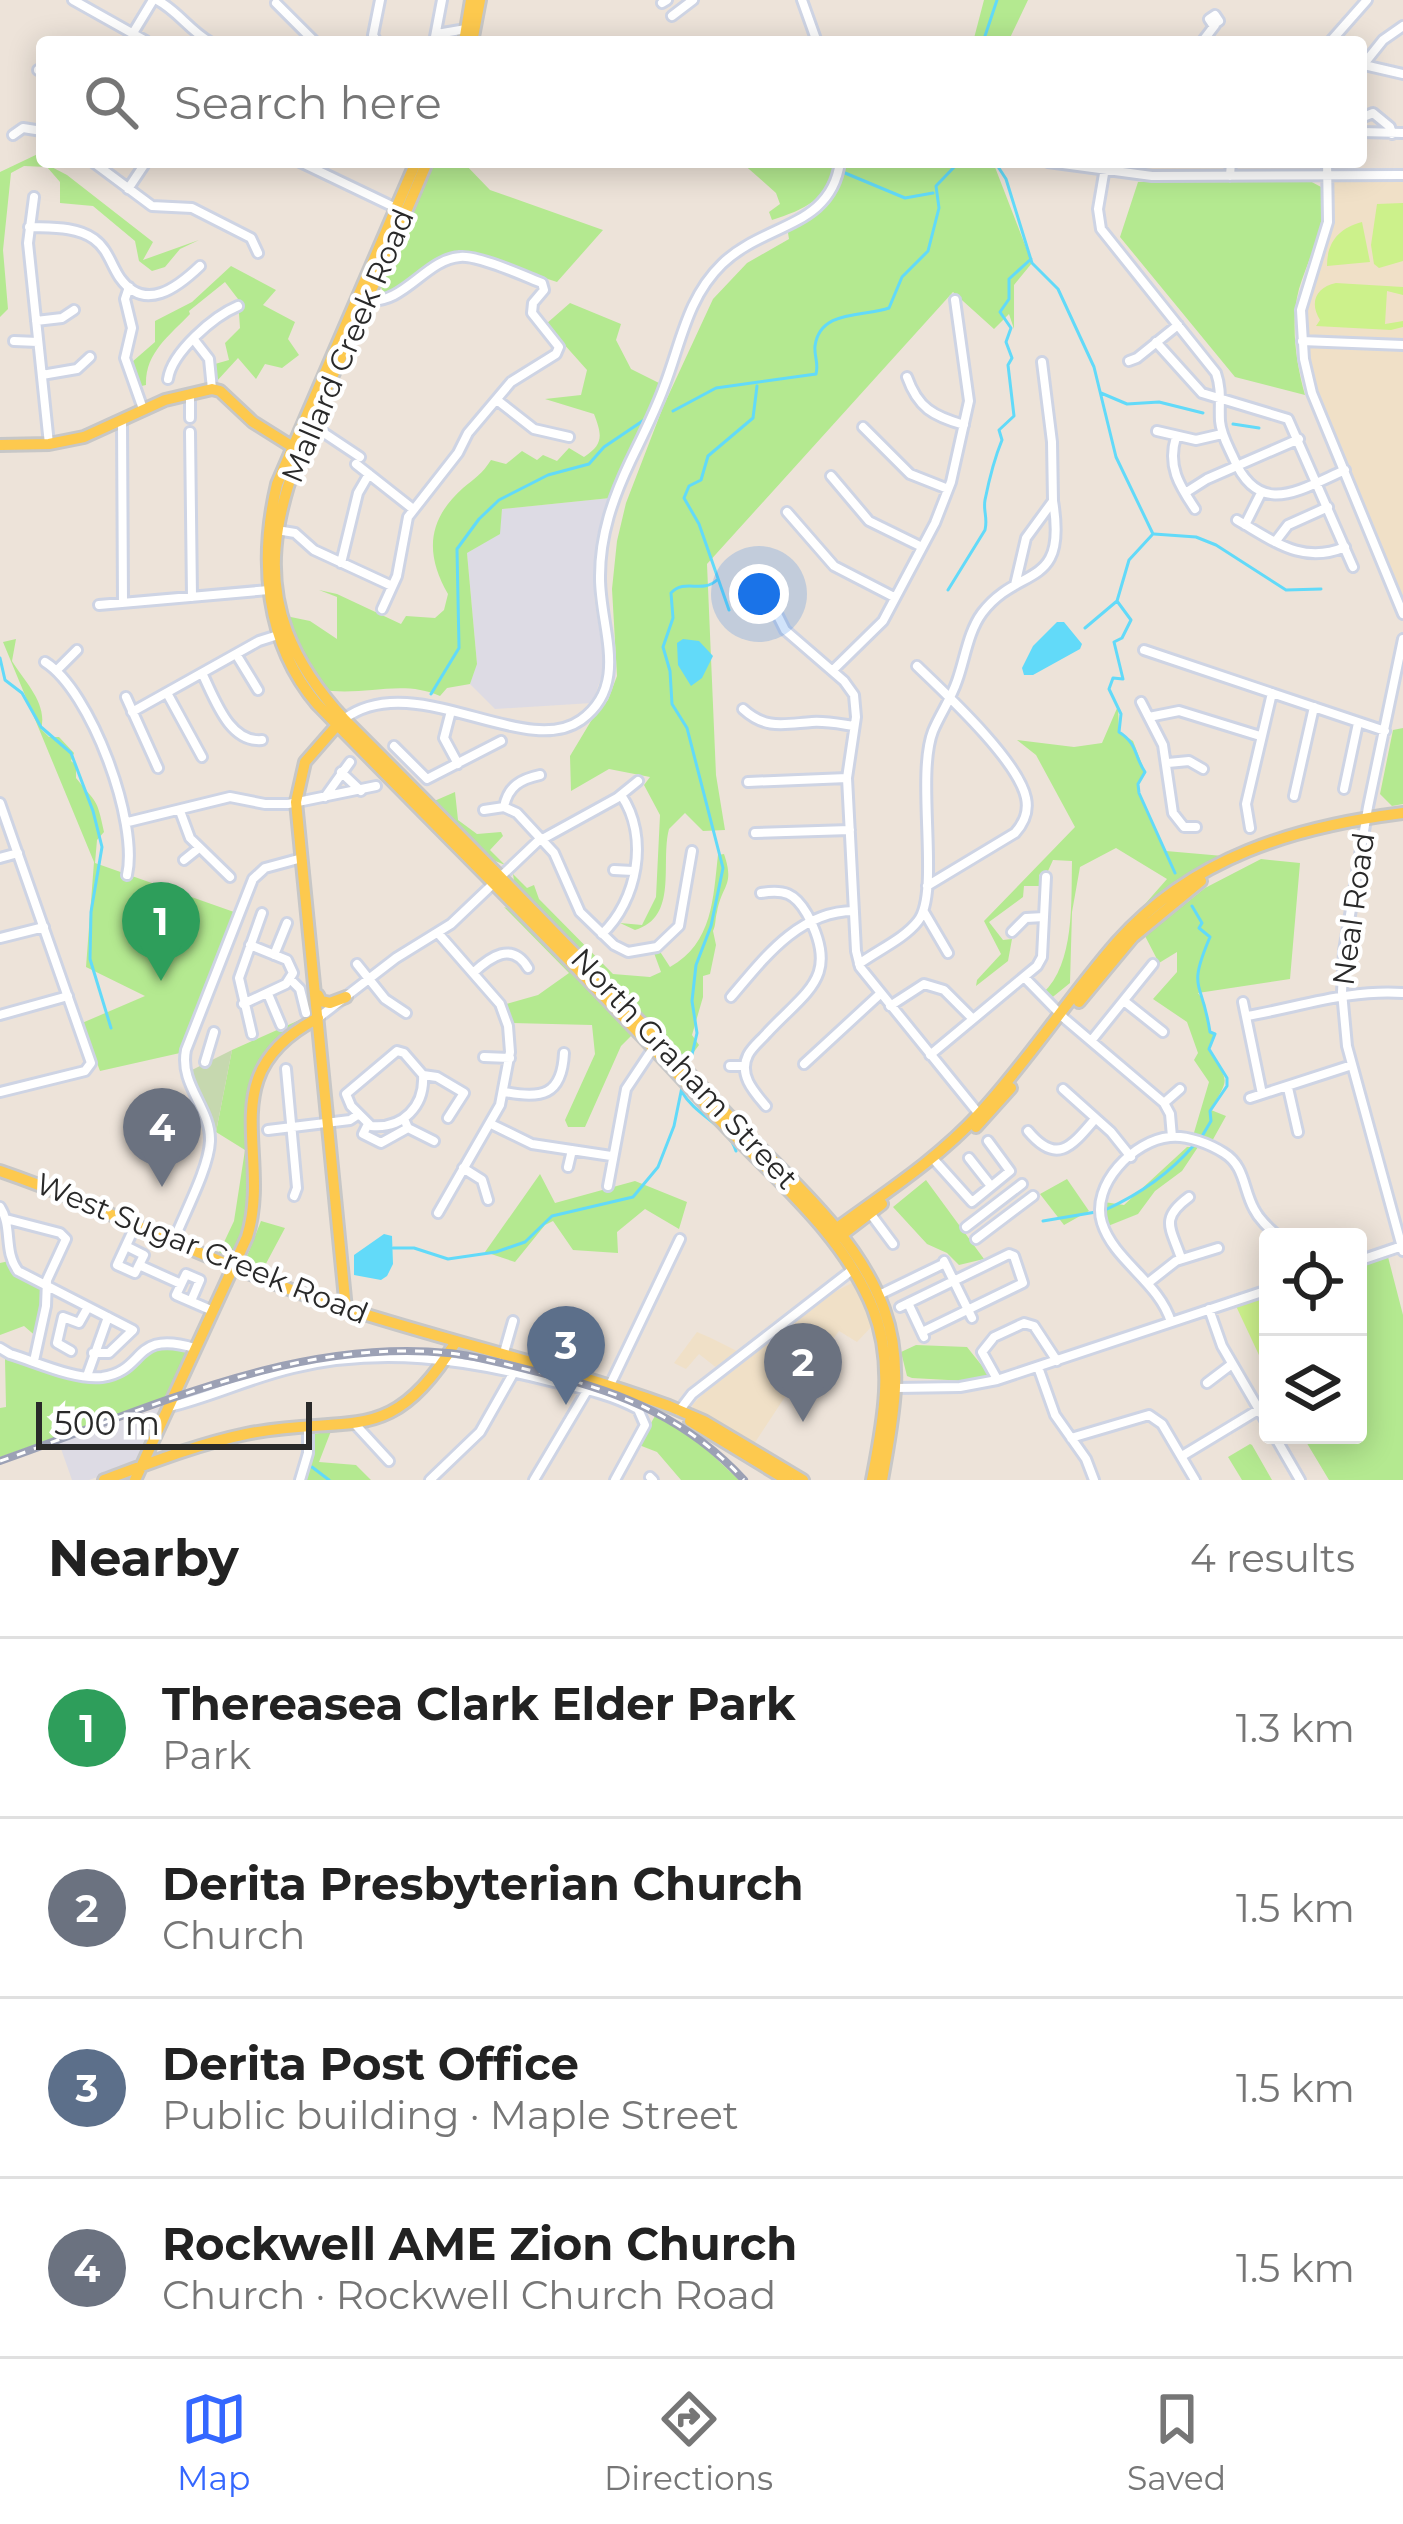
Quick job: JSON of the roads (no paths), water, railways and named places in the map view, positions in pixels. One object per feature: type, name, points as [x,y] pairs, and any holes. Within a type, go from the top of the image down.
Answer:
[{"type":"main road","points":[[468,36],[471,0]]},
{"type":"main road","points":[[469,36],[480,0]]},
{"type":"main road","name":"Mallard Creek Road","points":[[340,722],[292,650],[278,599],[278,530],[294,449],[367,300],[414,168]]},
{"type":"main road","name":"Mallard Creek Road","points":[[340,722],[295,675],[278,635],[269,590],[269,525],[294,449],[425,168]]},
{"type":"main road","points":[[0,445],[85,437],[143,409],[212,389],[294,449]]},
{"type":"main road","points":[[138,1474],[253,1232],[260,1198],[256,1099],[272,1064],[303,1034],[312,1016],[314,968],[296,802],[304,762],[340,722]]},
{"type":"main road","name":"North Graham Street","points":[[340,722],[498,880],[834,1236],[874,1312],[886,1364],[872,1480]]},
{"type":"main road","points":[[834,1236],[936,1162],[981,1117],[1134,925],[1193,878],[1277,837],[1403,817]]},
{"type":"main road","name":"North Graham Street","points":[[498,880],[855,1254],[879,1295],[892,1338],[897,1388],[881,1480]]},
{"type":"main road","points":[[315,988],[323,1002],[346,997]]},
{"type":"main road","points":[[312,1016],[320,1034],[346,1309]]},
{"type":"main road","points":[[235,1268],[255,1201],[249,1125],[256,1084],[276,1052],[312,1016]]},
{"type":"main road","points":[[303,1034],[320,1034]]},
{"type":"main road","points":[[834,1236],[981,1117]]},
{"type":"main road","name":"West Sugar Creek Road","points":[[0,1171],[331,1304],[590,1384],[610,1385],[679,1411],[803,1480]]},
{"type":"main road","points":[[852,1227],[855,1254]]},
{"type":"main road","points":[[331,1304],[342,1297],[341,1254]]},
{"type":"main road","points":[[104,1480],[138,1474],[241,1435],[385,1416],[408,1404],[455,1343]]},
{"type":"main road","points":[[886,1364],[897,1388]]},
{"type":"main road","name":"West Sugar Creek Road","points":[[679,1411],[787,1480]]},
{"type":"main road","points":[[742,1453],[766,1458]]},
{"type":"street","points":[[73,0],[89,4],[138,36]]},
{"type":"street","points":[[134,33],[155,0],[174,9],[200,36]]},
{"type":"street","points":[[374,36],[380,0]]},
{"type":"street","points":[[435,36],[441,0]]},
{"type":"street","points":[[671,16],[693,0]]},
{"type":"street","points":[[802,0],[815,36]]},
{"type":"street","points":[[1335,36],[1366,0]]},
{"type":"street","points":[[276,3],[307,36]]},
{"type":"street","points":[[1207,36],[1215,25]]},
{"type":"street","points":[[1367,58],[1403,26]]},
{"type":"street","points":[[1367,65],[1403,74]]},
{"type":"street","points":[[1367,115],[1373,112],[1398,134]]},
{"type":"street","points":[[13,135],[23,128],[36,130]]},
{"type":"street","points":[[1367,133],[1398,134]]},
{"type":"street","points":[[101,168],[152,206],[192,208],[251,238],[259,253]]},
{"type":"street","points":[[128,189],[142,168]]},
{"type":"street","points":[[319,168],[401,211]]},
{"type":"street","points":[[340,722],[362,707],[391,702],[548,731],[576,724],[596,708],[611,673],[600,575],[608,515],[657,405],[689,311],[726,260],[814,212],[827,200],[839,168]]},
{"type":"street","points":[[1105,168],[1098,209],[1101,229],[1216,374],[1222,434],[1245,481],[1261,493],[1286,495],[1345,470]]},
{"type":"street","points":[[1119,168],[1230,176],[1403,175]]},
{"type":"street","points":[[1230,176],[1231,168]]},
{"type":"street","points":[[1327,168],[1328,219],[1303,300],[1302,341],[1310,389],[1403,614]]},
{"type":"street","points":[[34,196],[29,226],[49,444]]},
{"type":"street","points":[[29,226],[73,230],[91,237],[129,287],[147,295],[170,292],[200,266]]},
{"type":"street","points":[[82,251],[91,237]]},
{"type":"street","points":[[367,300],[387,298],[459,257],[542,283],[544,292],[533,303],[532,313],[559,350],[520,374],[413,509],[404,524],[398,569],[382,609]]},
{"type":"street","points":[[129,287],[125,299],[132,328],[125,358],[143,409]]},
{"type":"street","points":[[832,670],[880,626],[948,489],[969,394],[955,300]]},
{"type":"street","points":[[168,379],[171,364],[238,305]]},
{"type":"street","points":[[36,321],[62,318],[74,310]]},
{"type":"street","points":[[1129,361],[1178,325]]},
{"type":"street","points":[[14,341],[38,342]]},
{"type":"street","points":[[195,341],[209,359],[212,389]]},
{"type":"street","points":[[1302,341],[1403,345]]},
{"type":"street","points":[[1156,342],[1194,388],[1283,415],[1299,439],[1353,567]]},
{"type":"street","points":[[42,375],[76,370],[90,357]]},
{"type":"street","points":[[859,964],[910,929],[923,912],[927,752],[979,618],[1015,585],[1031,579],[1053,550],[1057,528],[1052,442],[1042,362]]},
{"type":"street","points":[[907,376],[915,399],[926,410],[964,424]]},
{"type":"street","points":[[190,394],[190,418]]},
{"type":"street","points":[[497,400],[534,429],[569,437]]},
{"type":"street","points":[[122,421],[124,603]]},
{"type":"street","points":[[310,424],[413,509]]},
{"type":"street","points":[[863,427],[910,474],[948,489]]},
{"type":"street","points":[[1157,431],[1196,440],[1222,434]]},
{"type":"street","points":[[190,432],[192,597]]},
{"type":"street","points":[[1176,436],[1174,475],[1195,509]]},
{"type":"street","points":[[1184,493],[1299,439]]},
{"type":"street","points":[[341,563],[358,494],[369,474]]},
{"type":"street","points":[[831,476],[869,521],[922,547]]},
{"type":"street","points":[[1261,493],[1241,523],[1300,555],[1323,555],[1345,547]]},
{"type":"street","points":[[1015,585],[1026,538],[1053,501]]},
{"type":"street","points":[[1275,542],[1288,525],[1328,507]]},
{"type":"street","points":[[788,512],[834,566],[894,596]]},
{"type":"street","points":[[1041,515],[1055,514]]},
{"type":"street","points":[[278,530],[296,533],[314,550],[392,586]]},
{"type":"street","points":[[1021,571],[1031,579]]},
{"type":"street","points":[[756,572],[785,630],[854,695],[847,778],[859,964],[981,1117]]},
{"type":"street","points":[[99,605],[269,590]]},
{"type":"street","points":[[132,712],[278,635]]},
{"type":"street","name":"Neal Road","points":[[1403,639],[1365,821],[1345,941],[1342,996],[1352,1065],[1403,1248]]},
{"type":"street","points":[[57,670],[77,650]]},
{"type":"street","points":[[1144,650],[1385,731]]},
{"type":"street","points":[[236,654],[258,690]]},
{"type":"street","points":[[45,662],[74,693],[96,737],[128,822],[128,874]]},
{"type":"street","points":[[917,666],[1019,783],[1027,812],[1021,827],[1002,843],[927,886]]},
{"type":"street","points":[[202,673],[236,734],[262,740]]},
{"type":"street","points":[[166,693],[202,757]]},
{"type":"street","points":[[1250,827],[1245,811],[1272,693]]},
{"type":"street","points":[[126,697],[158,768]]},
{"type":"street","points":[[1142,702],[1168,763],[1174,817],[1184,827],[1196,827]]},
{"type":"street","points":[[1294,796],[1314,707]]},
{"type":"street","points":[[743,709],[777,726],[814,722],[854,726]]},
{"type":"street","points":[[451,711],[444,738],[458,764]]},
{"type":"street","points":[[1149,717],[1179,711],[1260,736]]},
{"type":"street","points":[[1344,789],[1358,723]]},
{"type":"street","points":[[394,746],[427,779],[501,741]]},
{"type":"street","points":[[1168,763],[1184,760],[1203,770]]},
{"type":"street","points":[[325,797],[350,762]]},
{"type":"street","points":[[341,772],[361,791]]},
{"type":"street","points":[[504,807],[512,788],[540,775]]},
{"type":"street","points":[[748,782],[847,778]]},
{"type":"street","points":[[250,945],[286,960],[312,1016],[438,933],[542,839],[638,782]]},
{"type":"street","points":[[128,822],[234,797],[268,805],[376,786]]},
{"type":"street","points":[[602,934],[628,901],[633,871],[635,826],[621,795]]},
{"type":"street","points":[[0,803],[91,1066],[0,1093]]},
{"type":"street","points":[[484,810],[504,807],[518,813],[560,863],[574,904],[619,948],[634,952],[653,949],[668,939],[684,913],[692,851]]},
{"type":"street","points":[[180,811],[199,848],[230,877]]},
{"type":"street","points":[[755,833],[850,830]]},
{"type":"street","points":[[184,860],[199,848]]},
{"type":"street","points":[[0,858],[18,853]]},
{"type":"street","points":[[174,1240],[210,1146],[209,1131],[184,1071],[189,1041],[222,969],[256,874],[302,858]]},
{"type":"street","points":[[614,870],[633,871]]},
{"type":"street","points":[[929,1054],[1025,978],[1042,957],[1046,877]]},
{"type":"street","points":[[760,892],[792,894],[822,950],[821,972],[814,985],[752,1049],[745,1066],[748,1082],[766,1106]]},
{"type":"street","points":[[731,997],[795,929],[838,911],[854,911]]},
{"type":"street","points":[[923,912],[948,953]]},
{"type":"street","points":[[252,1034],[239,973],[262,914]]},
{"type":"street","points":[[1012,932],[1026,918],[1044,916]]},
{"type":"street","points":[[274,955],[287,923]]},
{"type":"street","points":[[0,938],[44,927]]},
{"type":"street","points":[[438,933],[505,1012],[509,1058],[505,1091],[491,1124],[438,1213]]},
{"type":"street","points":[[472,973],[505,952],[520,957],[528,968]]},
{"type":"street","points":[[357,964],[385,999],[406,1013]]},
{"type":"street","points":[[1091,1041],[1154,964]]},
{"type":"street","points":[[243,1004],[268,994],[291,975],[314,968]]},
{"type":"street","points":[[222,969],[239,973]]},
{"type":"street","points":[[1025,978],[1164,1103],[1171,1114],[1172,1137]]},
{"type":"street","points":[[890,1006],[925,984],[950,995],[973,1019]]},
{"type":"street","points":[[1247,1016],[1342,996],[1403,993]]},
{"type":"street","points":[[268,994],[281,1025]]},
{"type":"street","points":[[804,1064],[880,994]]},
{"type":"street","points":[[0,1015],[68,996]]},
{"type":"street","points":[[1124,1001],[1163,1031]]},
{"type":"street","points":[[1243,1002],[1262,1094]]},
{"type":"street","points":[[206,1062],[214,1032]]},
{"type":"street","points":[[189,1041],[208,1048]]},
{"type":"street","points":[[608,1186],[626,1089],[655,1046]]},
{"type":"street","points":[[368,1124],[363,1134],[382,1143],[406,1124],[421,1100],[422,1075],[404,1053],[394,1052],[347,1092],[348,1101],[368,1124],[406,1124],[434,1141]]},
{"type":"street","points":[[505,1091],[532,1096],[547,1093],[555,1084],[564,1053]]},
{"type":"street","points":[[484,1057],[509,1058]]},
{"type":"street","points":[[1250,1098],[1352,1065]]},
{"type":"street","points":[[730,1066],[745,1066]]},
{"type":"street","points":[[286,1069],[295,1196]]},
{"type":"street","points":[[422,1075],[437,1077],[464,1093],[448,1118]]},
{"type":"street","points":[[1063,1088],[1131,1157]]},
{"type":"street","points":[[1288,1088],[1298,1132]]},
{"type":"street","points":[[1164,1103],[1180,1089]]},
{"type":"street","points":[[268,1130],[350,1120],[359,1114]]},
{"type":"street","points":[[1028,1131],[1046,1148],[1059,1150],[1073,1143],[1096,1118]]},
{"type":"street","points":[[491,1124],[524,1141],[611,1156]]},
{"type":"street","points":[[1171,1322],[1160,1298],[1108,1237],[1099,1211],[1106,1182],[1131,1157],[1152,1142],[1172,1137],[1230,1157],[1242,1172],[1255,1212],[1270,1228]]},
{"type":"street","points":[[936,1162],[967,1201],[1010,1168],[988,1141]]},
{"type":"street","points":[[568,1167],[572,1150]]},
{"type":"street","points":[[969,1158],[992,1186]]},
{"type":"street","points":[[464,1168],[484,1183],[488,1200]]},
{"type":"street","points":[[966,1227],[1022,1184]]},
{"type":"street","points":[[982,1194],[1003,1220]]},
{"type":"street","points":[[976,1239],[1033,1196]]},
{"type":"street","points":[[1181,1258],[1169,1219],[1172,1210],[1189,1197]]},
{"type":"street","points":[[0,1208],[18,1271],[133,1330],[109,1353],[93,1353]]},
{"type":"street","points":[[870,1214],[893,1244]]},
{"type":"street","points":[[6,1219],[65,1236],[46,1287],[34,1361]]},
{"type":"street","points":[[126,1246],[144,1255],[135,1273],[117,1265],[126,1246],[137,1223]]},
{"type":"street","points":[[610,1385],[680,1239]]},
{"type":"street","points":[[1148,1282],[1181,1258],[1218,1248]]},
{"type":"street","points":[[1367,1258],[1403,1248]]},
{"type":"street","points":[[1009,1254],[1023,1282],[970,1314],[923,1334],[904,1305],[954,1281],[1009,1254]]},
{"type":"street","points":[[879,1295],[945,1261],[970,1314]]},
{"type":"street","points":[[139,1265],[181,1284]]},
{"type":"street","points":[[679,1411],[692,1394],[852,1270]]},
{"type":"street","points":[[191,1301],[200,1280],[186,1274],[176,1295],[214,1312]]},
{"type":"street","points":[[897,1388],[960,1387],[997,1380],[1259,1293]]},
{"type":"street","points":[[71,1351],[57,1343],[63,1317],[79,1323],[88,1307]]},
{"type":"street","points":[[1209,1309],[1232,1364],[1259,1400]]},
{"type":"street","points":[[87,1376],[108,1317]]},
{"type":"street","points":[[503,1357],[513,1321]]},
{"type":"street","points":[[997,1380],[982,1352],[1024,1323],[1034,1326],[1057,1361]]},
{"type":"street","points":[[0,1348],[87,1376],[116,1373],[158,1342],[169,1340],[197,1348]]},
{"type":"street","points":[[169,1407],[321,1362],[376,1355],[446,1358],[590,1384],[635,1407],[646,1421],[615,1480]]},
{"type":"street","points":[[1207,1383],[1232,1364]]},
{"type":"street","points":[[1038,1367],[1055,1415],[1094,1480]]},
{"type":"street","points":[[430,1480],[479,1432],[514,1372]]},
{"type":"street","points":[[534,1480],[590,1384]]},
{"type":"street","points":[[1182,1456],[1259,1410]]},
{"type":"street","points":[[1071,1438],[1149,1414],[1162,1424],[1195,1480]]},
{"type":"street","points":[[354,1423],[389,1461]]},
{"type":"street","points":[[300,1480],[308,1453],[308,1426]]},
{"type":"street","points":[[1279,1444],[1300,1480]]},
{"type":"water","points":[[1057,622],[1064,622],[1082,644],[1080,649],[1033,675],[1024,675],[1022,668],[1033,646]]},
{"type":"water","points":[[699,641],[713,656],[702,678],[691,686],[678,665],[677,643]]},
{"type":"water","points":[[384,1234],[392,1236],[393,1264],[387,1276],[381,1280],[354,1275],[354,1255]]},
{"type":"waterway","points":[[985,36],[997,0]]},
{"type":"waterway","points":[[673,411],[716,388],[816,374],[815,346],[825,326],[844,316],[889,308],[902,277],[928,251],[939,208],[936,186],[953,168]]},
{"type":"waterway","points":[[999,168],[1032,263],[1058,289],[1094,367],[1116,457],[1153,534]]},
{"type":"waterway","points":[[845,173],[905,198],[933,193]]},
{"type":"waterway","points":[[948,590],[985,530],[985,500],[1002,440],[999,430],[1014,416],[1008,365],[1012,358],[1006,342],[1011,328],[1000,312],[1009,299],[1009,279],[1031,259]]},
{"type":"waterway","points":[[729,610],[699,524],[684,498],[689,486],[701,480],[708,456],[753,418],[757,386]]},
{"type":"waterway","points":[[1101,393],[1127,404],[1159,402],[1203,413]]},
{"type":"waterway","points":[[431,694],[459,648],[457,549],[479,519],[499,500],[548,475],[589,464],[604,447],[647,418]]},
{"type":"waterway","points":[[1233,424],[1259,428]]},
{"type":"waterway","points":[[1154,534],[1196,537],[1216,545],[1286,590],[1321,589]]},
{"type":"waterway","points":[[1085,628],[1117,601],[1129,560],[1152,535]]},
{"type":"waterway","points":[[691,1059],[697,1033],[692,1001],[696,965],[711,926],[723,868],[687,728],[672,704],[663,647],[673,618],[671,593],[717,580]]},
{"type":"waterway","points":[[1117,601],[1131,620],[1122,638],[1114,642],[1123,679],[1113,678],[1109,689],[1121,714],[1119,732],[1133,746],[1145,772],[1139,793],[1175,873]]},
{"type":"waterway","points":[[0,658],[5,680],[22,693],[41,727],[71,753],[93,811],[102,847],[91,912],[90,959],[111,1028]]},
{"type":"waterway","points":[[1192,906],[1202,923],[1199,928],[1210,937],[1198,977],[1210,1032],[1215,1034],[1209,1049],[1227,1078],[1201,1138]]},
{"type":"waterway","points":[[393,1248],[414,1248],[448,1259],[496,1252],[525,1242],[552,1216],[633,1197],[658,1167],[682,1087]]},
{"type":"waterway","points":[[682,1092],[726,1134],[736,1151]]},
{"type":"waterway","points":[[1105,1210],[1153,1182],[1194,1145]]},
{"type":"waterway","points":[[1043,1221],[1096,1212]]},
{"type":"waterway","points":[[312,1467],[329,1480]]},
{"type":"railway","points":[[0,1461],[164,1401],[276,1367],[390,1351],[473,1357],[602,1390],[678,1425],[744,1480]]},
{"type":"place","name":"Thereasea Clark Elder Park","points":[[161,981]]},
{"type":"place","name":"Rockwell AME Zion Church","points":[[162,1187]]},
{"type":"place","name":"Derita Post Office","points":[[566,1405]]},
{"type":"place","name":"Derita Presbyterian Church","points":[[803,1422]]}]
